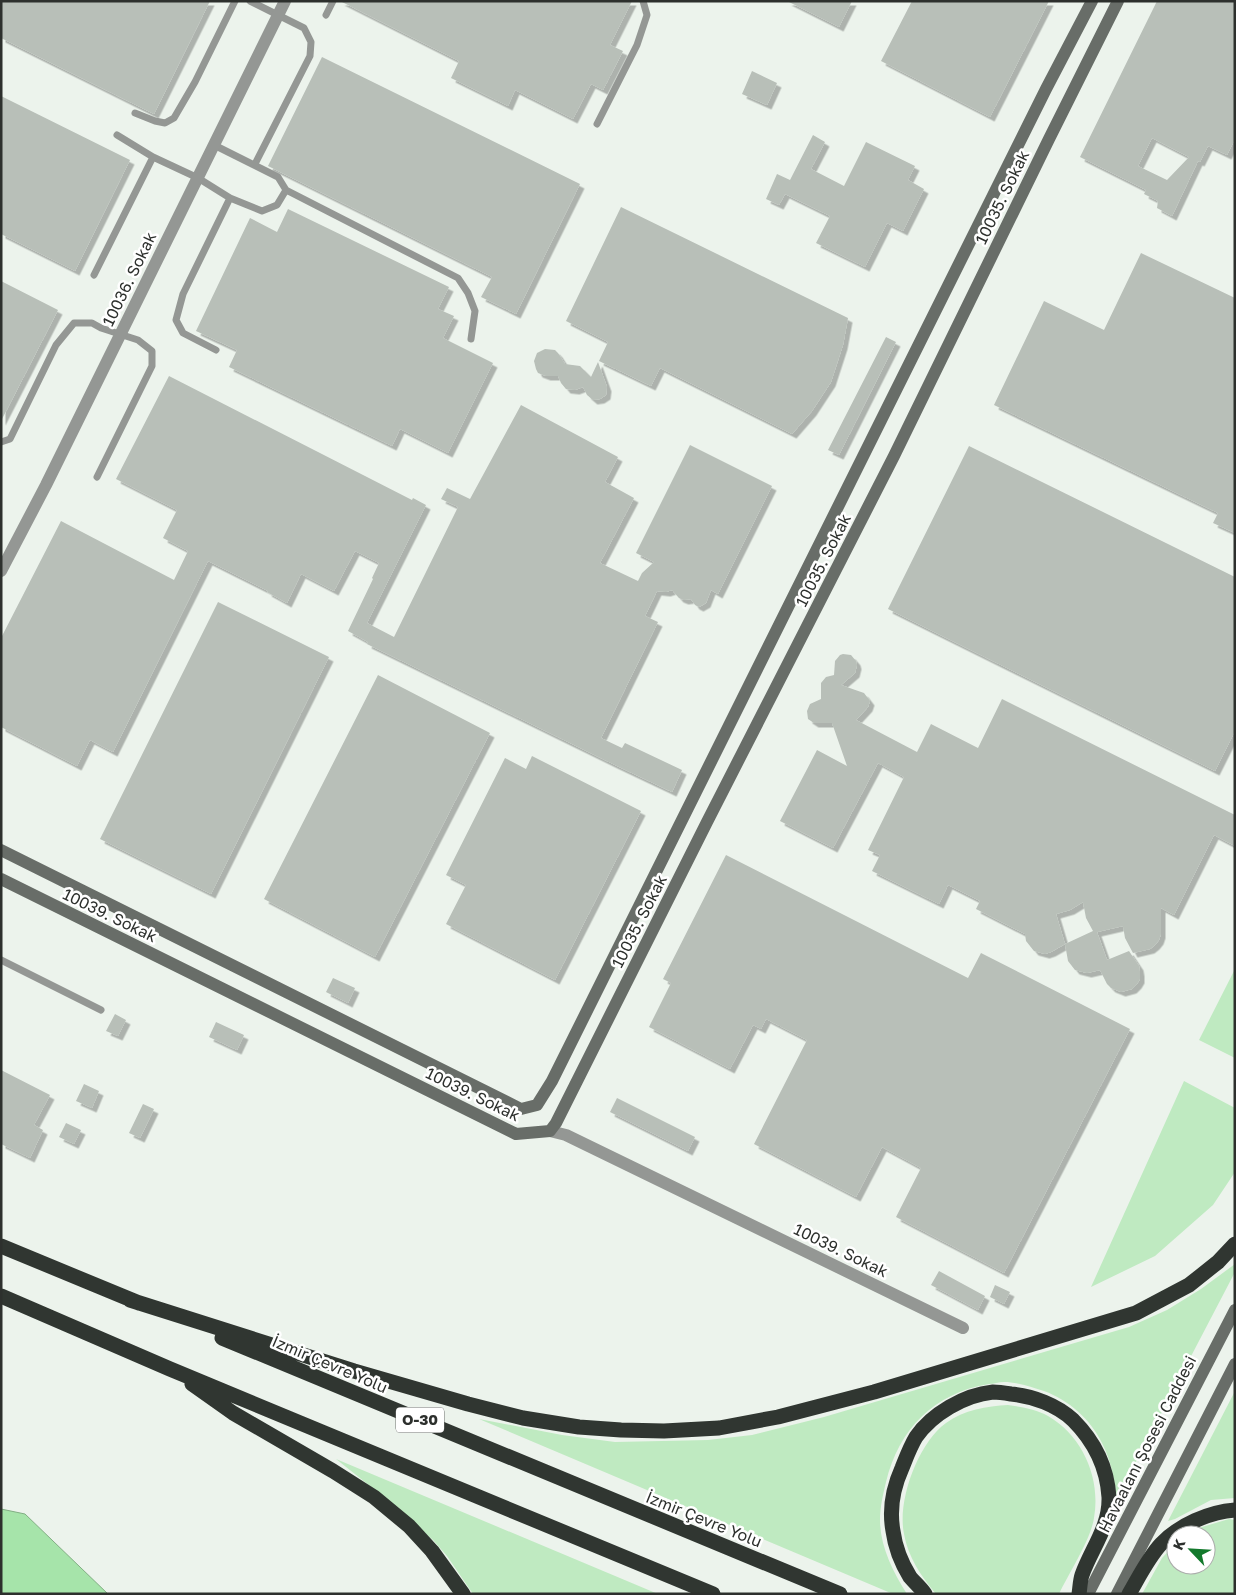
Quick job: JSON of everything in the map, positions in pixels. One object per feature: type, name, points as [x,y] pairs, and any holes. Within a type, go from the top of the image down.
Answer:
[{"type":"highway","points":[[130,1300],[373,1376],[523,1418],[579,1427],[621,1430],[719,1428],[778,1417],[874,1392],[1136,1313],[1189,1285],[1218,1262],[1235,1244]]},
{"type":"highway","name":"İzmir Çevre Yolu","points":[[1,1246],[840,1594]]},
{"type":"highway","points":[[1,1296],[170,1369],[713,1594]]},
{"type":"highway","points":[[170,1369],[232,1413],[334,1471],[374,1497],[409,1526],[432,1552],[463,1594]]},
{"type":"highway","points":[[925,1594],[910,1576],[898,1550],[892,1530],[891,1508],[896,1481],[916,1438],[928,1423],[946,1409],[965,1399],[992,1392],[1024,1395],[1050,1405],[1068,1415],[1084,1431],[1098,1451],[1109,1498],[1105,1526],[1082,1576],[1078,1594]]},
{"type":"highway","points":[[1129,1594],[1161,1544],[1181,1528],[1204,1516],[1235,1510]]},
{"type":"street","name":"10036. Sokak","points":[[1,571],[46,485],[285,1]]},
{"type":"street","name":"10035. Sokak","points":[[521,1109],[536,1105],[552,1081],[1046,89],[1092,1]]},
{"type":"street","name":"10035. Sokak","points":[[550,1131],[556,1123],[707,822],[890,465],[1118,1]]},
{"type":"street","name":"10039. Sokak","points":[[1,850],[521,1109]]},
{"type":"street","name":"10039. Sokak","points":[[1,879],[516,1134],[550,1131],[566,1135],[963,1328]]},
{"type":"street","name":"Havaalanı Şosesi Caddesi","points":[[1088,1594],[1235,1310]]},
{"type":"street","points":[[1117,1594],[1235,1364]]},
{"type":"lane","points":[[135,113],[155,122],[164,123],[174,118],[195,82],[235,1]]},
{"type":"lane","points":[[250,1],[304,28],[310,42],[310,56],[255,164]]},
{"type":"lane","points":[[326,15],[333,1]]},
{"type":"lane","points":[[597,124],[638,45],[646,15],[643,1]]},
{"type":"lane","points":[[117,135],[153,157],[198,178],[230,198],[262,211],[277,205],[286,190]]},
{"type":"lane","points":[[214,145],[278,176],[286,190],[458,278],[468,293],[475,311],[470,339]]},
{"type":"lane","points":[[94,275],[153,157]]},
{"type":"lane","points":[[216,350],[183,333],[176,320],[183,294],[230,198]]},
{"type":"lane","points":[[1,442],[10,438],[56,345],[74,323],[92,323],[138,340],[152,351],[152,366],[97,477]]},
{"type":"lane","points":[[1,960],[101,1010]]},
{"type":"shaded area","points":[[1235,969],[1235,1058],[1199,1040]]},
{"type":"shaded area","points":[[1184,1081],[1235,1108],[1235,1172],[1213,1205],[1155,1256],[1091,1287]]},
{"type":"shaded area","points":[[1235,1264],[1235,1272],[1117,1498],[1110,1463],[1105,1449],[1092,1426],[1070,1405],[1044,1391],[1014,1383],[989,1384],[952,1396],[922,1416],[910,1430],[892,1463],[882,1501],[880,1520],[885,1549],[892,1568],[907,1594],[893,1594],[479,1419],[562,1435],[615,1442],[708,1440],[752,1435],[824,1417],[1129,1327],[1167,1310],[1201,1289]]},
{"type":"shaded area","points":[[1235,1391],[1235,1498],[1211,1500],[1168,1521]]},
{"type":"shaded area","points":[[1008,1405],[1034,1410],[1048,1416],[1071,1435],[1080,1447],[1087,1460],[1095,1488],[1094,1518],[1089,1536],[1059,1594],[936,1594],[916,1566],[904,1534],[904,1506],[912,1474],[927,1444],[946,1423],[960,1415],[976,1410]]},
{"type":"shaded area","points":[[336,1459],[658,1594],[473,1594],[447,1556],[433,1540]]},
{"type":"shaded area","points":[[1,1509],[25,1514],[108,1594],[1,1594]]},
{"type":"shaded area","points":[[1229,1519],[1235,1520],[1235,1594],[1142,1594],[1166,1554],[1166,1575],[1216,1575],[1216,1525],[1209,1525]]},
{"type":"building","points":[[1,1],[210,1],[154,114],[1,38]]},
{"type":"building","points":[[340,1],[632,1],[610,45],[623,51],[603,90],[591,84],[573,119],[515,90],[508,106],[451,78],[459,61]]},
{"type":"building","points":[[787,1],[852,1],[839,27]]},
{"type":"building","points":[[912,1],[1049,1],[990,117],[881,61]]},
{"type":"building","points":[[1157,1],[1235,1],[1235,139],[1227,155],[1208,146],[1200,162],[1198,161],[1172,216],[1157,208],[1158,201],[1144,194],[1146,190],[1080,157]],"holes":[[[1152,138],[1189,157],[1167,180],[1138,166]]]},
{"type":"building","points":[[322,57],[580,184],[516,314],[481,297],[492,277],[268,166]]},
{"type":"building","points":[[752,71],[777,83],[767,105],[742,94]]},
{"type":"building","points":[[1,96],[130,160],[75,271],[1,234]]},
{"type":"building","points":[[813,135],[825,142],[811,169],[844,186],[866,142],[915,166],[908,180],[924,189],[903,231],[887,223],[865,267],[816,243],[830,216],[785,194],[779,205],[766,199],[777,174],[790,180]]},
{"type":"building","points":[[621,207],[848,318],[843,345],[831,382],[812,411],[792,434],[660,368],[651,386],[599,361],[608,342],[566,321]]},
{"type":"building","points":[[288,209],[449,287],[438,309],[454,316],[443,338],[493,363],[448,453],[400,429],[392,446],[229,367],[237,350],[196,331],[250,218],[277,232]]},
{"type":"building","points":[[1141,253],[1235,298],[1235,533],[1213,523],[1218,513],[994,405],[1044,301],[1104,330]]},
{"type":"building","points":[[1,281],[58,310],[1,421]]},
{"type":"building","points":[[886,337],[896,342],[839,455],[828,450]]},
{"type":"building","points":[[545,349],[555,350],[565,364],[580,366],[591,377],[598,362],[607,387],[606,395],[600,399],[593,400],[587,395],[583,387],[575,390],[566,389],[558,376],[546,376],[538,373],[534,361],[537,353]]},
{"type":"building","points":[[169,376],[412,500],[413,498],[426,505],[367,623],[394,637],[458,507],[441,499],[447,488],[470,499],[521,405],[618,457],[605,482],[634,498],[600,563],[638,581],[642,573],[654,562],[636,553],[690,445],[772,486],[718,594],[711,590],[706,603],[699,607],[691,599],[684,600],[679,598],[672,590],[666,592],[657,591],[645,616],[658,622],[601,738],[622,748],[625,743],[682,770],[672,792],[367,644],[368,642],[348,631],[379,563],[355,551],[334,591],[301,574],[287,603],[268,591],[208,561],[113,752],[90,740],[77,766],[1,727],[1,638],[61,521],[174,580],[188,551],[163,538],[177,510],[116,479]]},
{"type":"building","points":[[969,446],[1235,577],[1235,731],[1215,771],[888,609]]},
{"type":"building","points":[[218,602],[329,657],[211,894],[100,839]]},
{"type":"building","points":[[840,655],[851,655],[857,665],[855,673],[841,685],[864,693],[870,701],[868,707],[856,720],[917,752],[931,724],[978,748],[1002,699],[1235,815],[1235,846],[1214,835],[1174,915],[1161,908],[1161,934],[1155,945],[1150,949],[1133,953],[1125,938],[1123,926],[1097,932],[1107,960],[1129,951],[1139,966],[1140,979],[1132,989],[1121,992],[1111,988],[1100,970],[1087,973],[1075,970],[1068,961],[1065,944],[1045,954],[1034,951],[1026,941],[1025,934],[976,909],[980,901],[948,885],[939,904],[872,871],[880,855],[868,850],[904,777],[878,763],[833,848],[780,821],[817,750],[847,766],[832,723],[814,723],[808,719],[807,711],[810,704],[821,699],[821,683],[826,677],[834,675],[835,661]],"holes":[[[1083,902],[1086,918],[1093,931],[1065,944],[1056,914],[1070,910]]]},
{"type":"building","points":[[378,675],[490,733],[375,957],[264,899]]},
{"type":"building","points":[[532,756],[641,811],[555,980],[446,924],[466,885],[446,875],[505,758],[526,769]]},
{"type":"building","points":[[726,855],[968,978],[981,953],[1130,1029],[1004,1273],[896,1217],[921,1168],[882,1147],[856,1197],[754,1144],[807,1040],[766,1019],[761,1029],[753,1025],[730,1069],[649,1027],[671,983],[663,979]]},
{"type":"building","points":[[333,978],[355,988],[348,1003],[326,992]]},
{"type":"building","points":[[115,1014],[126,1020],[118,1036],[106,1031]]},
{"type":"building","points":[[216,1022],[244,1035],[237,1050],[209,1037]]},
{"type":"building","points":[[1,1070],[50,1095],[34,1125],[43,1130],[30,1158],[1,1144]]},
{"type":"building","points":[[84,1084],[99,1091],[92,1108],[76,1101]]},
{"type":"building","points":[[617,1098],[695,1137],[688,1151],[610,1112]]},
{"type":"building","points":[[143,1104],[154,1109],[140,1138],[129,1133]]},
{"type":"building","points":[[66,1123],[81,1130],[74,1144],[59,1137]]},
{"type":"building","points":[[939,1271],[985,1296],[978,1310],[931,1285]]},
{"type":"building","points":[[995,1285],[1010,1292],[1004,1304],[990,1297]]}]
